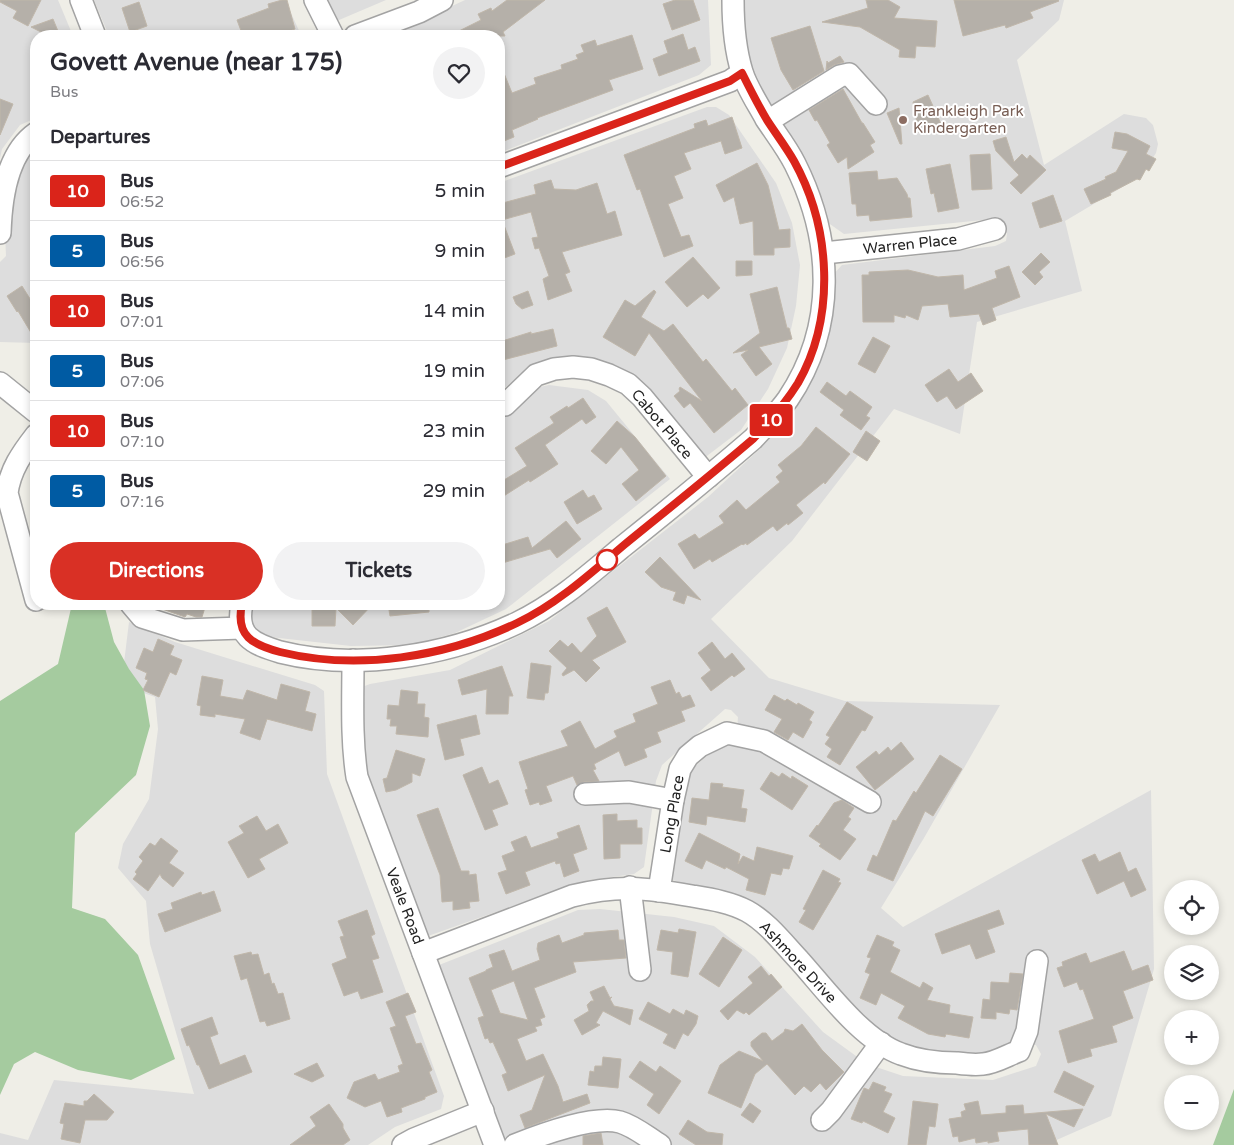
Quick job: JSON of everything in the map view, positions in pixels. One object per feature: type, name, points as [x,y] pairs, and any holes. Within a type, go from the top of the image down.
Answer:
[{"type":"street","points":[[81,0],[93,30]]},
{"type":"street","points":[[315,0],[331,30]]},
{"type":"street","points":[[371,30],[419,12],[442,0]]},
{"type":"street","points":[[241,610],[240,618],[242,628],[249,639],[261,647],[302,656],[353,660],[397,658],[444,650],[483,637],[518,622],[582,580],[753,439],[775,415],[798,381],[816,340],[822,310],[824,253],[819,227],[807,190],[794,162],[768,121],[742,73],[737,46],[733,0]]},
{"type":"street","points":[[505,165],[730,81],[742,73]]},
{"type":"street","points":[[768,121],[840,76],[849,74],[876,104]]},
{"type":"street","points":[[0,233],[1,205],[8,175],[18,154],[30,137]]},
{"type":"street","name":"Warren Place","points":[[824,253],[958,240],[995,229]]},
{"type":"street","name":"Cabot Place","points":[[505,405],[536,375],[554,369],[573,367],[592,369],[610,375],[628,384],[642,397],[708,477]]},
{"type":"street","points":[[0,383],[30,407]]},
{"type":"street","points":[[30,443],[22,453],[9,478],[7,493],[30,578]]},
{"type":"street","points":[[136,610],[142,617],[183,630],[242,628]]},
{"type":"street","name":"Veale Road","points":[[353,660],[353,722],[358,777],[495,1145]]},
{"type":"street","name":"Long Place","points":[[658,891],[680,769],[688,756],[700,746],[728,733],[764,741],[870,802]]},
{"type":"street","points":[[585,794],[629,792],[673,800]]},
{"type":"street","points":[[630,887],[640,970]]},
{"type":"street","name":"Ashmore Drive","points":[[423,953],[572,896],[594,890],[630,887],[716,900],[746,911],[762,922],[866,1033],[900,1054],[944,1063],[985,1064],[1019,1051],[1027,1031],[1037,961]]},
{"type":"street","points":[[822,1120],[831,1111],[881,1042]]},
{"type":"street","points":[[403,1145],[483,1111]]},
{"type":"street","points":[[515,1145],[547,1132],[610,1120],[625,1124],[660,1145]]},
{"type":"shaded area","points":[[0,0],[58,0],[70,30],[30,30],[30,121],[20,125],[2,149],[0,158]]},
{"type":"shaded area","points":[[94,0],[285,0],[299,30],[106,30]]},
{"type":"shaded area","points":[[317,0],[386,0],[332,23]]},
{"type":"shaded area","points":[[465,0],[708,0],[711,65],[699,75],[505,151],[505,30],[401,30]]},
{"type":"shaded area","points":[[740,0],[1064,0],[1059,20],[1017,60],[1044,165],[1124,114],[1146,118],[1153,125],[1158,144],[1156,153],[1141,176],[1065,221],[1082,291],[977,322],[960,434],[894,409],[792,541],[711,619],[769,678],[845,701],[1000,705],[924,838],[881,908],[903,927],[1151,790],[1154,969],[1111,1116],[1052,1142],[1051,1145],[501,1145],[434,967],[578,910],[600,909],[674,917],[714,926],[755,957],[823,1032],[867,1064],[903,1076],[993,1080],[1036,1066],[1041,1054],[1036,1045],[1025,1042],[961,1058],[905,1051],[864,1027],[785,936],[700,889],[673,880],[665,871],[686,774],[737,730],[738,717],[731,710],[725,709],[662,765],[656,781],[644,867],[634,874],[590,880],[569,886],[428,936],[364,772],[359,688],[370,684],[450,670],[549,621],[708,497],[762,447],[798,403],[823,352],[830,278],[842,265],[995,246],[1006,241],[1007,234],[1003,225],[993,219],[844,234],[827,222],[823,207],[759,89],[744,49]]},
{"type":"shaded area","points":[[707,107],[716,107],[729,115],[776,183],[792,223],[800,265],[796,306],[787,348],[768,389],[741,430],[695,465],[623,377],[533,366],[505,387],[505,181]]},
{"type":"shaded area","points":[[30,151],[30,343],[0,342],[0,262],[6,256],[5,232],[12,182]]},
{"type":"shaded area","points":[[549,385],[588,390],[606,401],[670,479],[505,609],[505,413],[531,389]]},
{"type":"shaded area","points":[[250,610],[504,610],[455,633],[412,645],[351,646],[261,636],[246,623]]},
{"type":"shaded area","points":[[129,622],[175,642],[315,685],[324,691],[327,774],[444,1096],[441,1109],[395,1127],[368,1145],[0,1145],[0,1133],[28,1140],[54,1080],[194,1094],[150,944],[146,901],[118,868],[123,844],[149,799],[158,729],[155,697],[135,690],[123,671]]},
{"type":"green space","points":[[71,610],[106,610],[114,642],[129,669],[144,690],[150,726],[136,775],[75,833],[72,908],[105,919],[138,955],[175,1059],[131,1080],[78,1070],[35,1052],[14,1064],[0,1095],[0,701],[58,664]]},
{"type":"green space","points":[[1234,1089],[1234,1145],[1213,1145]]},
{"type":"building","points":[[0,0],[41,0],[28,26],[13,18],[17,11],[0,2]]},
{"type":"building","points":[[287,0],[295,29],[241,30],[237,20],[269,8],[268,4]]},
{"type":"building","points":[[507,0],[545,0],[505,30],[461,30],[481,20],[478,14],[491,8],[492,11]]},
{"type":"building","points":[[675,0],[693,0],[700,20],[672,30],[663,4]]},
{"type":"building","points":[[866,0],[888,0],[900,7],[894,18],[937,21],[935,47],[916,46],[915,58],[899,57],[900,50],[860,27],[822,22],[868,8]]},
{"type":"building","points":[[954,0],[1059,1],[1030,12],[1033,18],[1006,28],[1005,25],[963,36]]},
{"type":"building","points":[[139,2],[147,26],[129,30],[122,8]]},
{"type":"building","points":[[53,19],[58,30],[37,30],[31,27]]},
{"type":"building","points":[[810,26],[824,71],[793,90],[781,70],[771,38]]},
{"type":"building","points":[[683,34],[688,50],[695,47],[700,61],[659,76],[653,59],[668,53],[664,41]]},
{"type":"building","points":[[632,35],[643,69],[609,80],[613,90],[537,118],[512,130],[514,137],[505,141],[505,76],[512,93],[536,84],[534,78],[562,69],[561,65],[578,59],[576,55],[584,52],[581,45],[595,40],[597,46]]},
{"type":"building","points":[[840,56],[844,62],[826,70],[827,61],[828,63]]},
{"type":"building","points":[[843,89],[875,142],[870,145],[874,152],[848,169],[847,157],[838,163],[827,145],[830,143],[809,110]]},
{"type":"building","points":[[928,95],[941,124],[919,133],[913,102]]},
{"type":"building","points":[[0,99],[13,104],[0,135]]},
{"type":"building","points":[[899,108],[902,144],[900,144],[887,113]]},
{"type":"building","points":[[732,117],[742,148],[725,154],[721,141],[684,153],[691,169],[674,176],[683,198],[668,204],[681,237],[689,235],[693,246],[664,257],[640,189],[637,190],[624,155],[695,128],[694,124],[706,120],[708,126]]},
{"type":"building","points":[[1115,132],[1127,134],[1150,146],[1146,154],[1156,159],[1149,171],[1146,169],[1140,180],[1137,179],[1110,193],[1111,195],[1091,204],[1084,189],[1116,172],[1128,151],[1112,148]]},
{"type":"building","points":[[1006,137],[1014,162],[1022,154],[1027,159],[1030,155],[1046,170],[1021,194],[1010,183],[1019,175],[996,151],[993,141]]},
{"type":"building","points":[[990,154],[992,189],[972,190],[970,155]]},
{"type":"building","points":[[757,163],[768,185],[779,230],[790,229],[790,247],[774,248],[774,255],[754,255],[753,221],[740,224],[734,197],[724,202],[716,185]]},
{"type":"building","points":[[950,164],[959,208],[938,212],[934,193],[931,194],[926,169]]},
{"type":"building","points":[[877,171],[878,180],[897,178],[908,198],[910,198],[912,217],[870,221],[869,215],[857,216],[856,204],[852,204],[849,173]]},
{"type":"building","points":[[551,180],[554,189],[576,190],[597,183],[607,214],[615,211],[622,235],[562,252],[570,272],[565,274],[572,291],[548,300],[543,279],[549,276],[539,248],[535,249],[532,238],[538,237],[531,212],[505,219],[505,202],[536,194],[534,185]]},
{"type":"building","points":[[1053,195],[1062,221],[1040,228],[1032,203]]},
{"type":"building","points":[[505,228],[515,254],[505,258]]},
{"type":"building","points":[[1041,253],[1050,262],[1039,272],[1043,277],[1035,285],[1022,272]]},
{"type":"building","points":[[693,257],[720,288],[708,299],[703,294],[687,307],[665,282]]},
{"type":"building","points":[[736,261],[752,261],[752,275],[736,276]]},
{"type":"building","points":[[1009,266],[1020,297],[992,308],[996,320],[983,325],[979,314],[950,317],[948,304],[922,306],[918,320],[906,315],[905,318],[894,315],[894,322],[863,322],[862,275],[869,275],[869,272],[908,270],[938,277],[963,275],[964,290],[997,278],[995,271]]},
{"type":"building","points":[[22,286],[30,299],[30,331],[18,311],[7,296]]},
{"type":"building","points":[[777,287],[787,328],[789,328],[792,339],[759,347],[772,364],[756,376],[741,355],[748,350],[733,353],[760,333],[750,294]]},
{"type":"building","points":[[654,290],[656,292],[641,317],[664,331],[673,324],[703,362],[706,359],[732,391],[735,388],[748,405],[714,433],[690,403],[684,408],[674,396],[680,391],[680,387],[702,401],[649,333],[635,356],[603,337],[625,300],[635,306]]},
{"type":"building","points":[[528,291],[533,305],[522,309],[516,304],[513,297]]},
{"type":"building","points":[[553,329],[557,346],[505,359],[505,340],[531,332],[531,334]]},
{"type":"building","points":[[873,337],[890,346],[875,373],[858,364]]},
{"type":"building","points":[[949,369],[958,382],[971,373],[983,391],[956,409],[947,396],[937,402],[925,385]]},
{"type":"building","points":[[827,382],[846,396],[850,391],[872,407],[866,416],[870,418],[861,430],[840,415],[844,410],[820,392]]},
{"type":"building","points":[[583,398],[596,417],[586,424],[582,419],[545,445],[558,464],[505,495],[505,479],[527,466],[515,448],[554,423],[550,417],[567,406],[568,408]]},
{"type":"building","points":[[617,421],[635,437],[666,476],[636,501],[622,484],[639,470],[621,447],[606,464],[591,451]]},
{"type":"building","points":[[816,427],[850,454],[825,484],[824,482],[796,505],[803,513],[777,531],[773,526],[747,545],[746,543],[742,544],[712,562],[710,559],[694,569],[678,544],[695,534],[699,539],[724,523],[719,516],[737,500],[746,510],[780,482],[776,477],[783,471],[778,465],[801,446]]},
{"type":"building","points":[[866,431],[880,441],[867,461],[853,452]]},
{"type":"building","points":[[583,490],[588,498],[594,495],[602,509],[577,524],[564,502]]},
{"type":"building","points":[[566,521],[581,539],[557,558],[550,549],[505,562],[505,544],[528,537],[532,548]]},
{"type":"building","points":[[660,557],[701,600],[687,595],[684,604],[673,600],[676,592],[661,587],[645,572]]},
{"type":"building","points":[[607,607],[626,642],[592,660],[600,668],[586,682],[574,670],[563,676],[562,674],[567,668],[549,651],[560,640],[568,647],[572,643],[581,653],[597,636],[587,618]]},
{"type":"building","points":[[165,610],[204,610],[202,617],[187,614],[185,617]]},
{"type":"building","points":[[312,610],[336,610],[335,626],[312,626]]},
{"type":"building","points":[[338,610],[367,610],[353,625]]},
{"type":"building","points":[[389,610],[429,610],[429,612],[390,616]]},
{"type":"building","points":[[158,639],[174,646],[170,655],[182,660],[176,675],[170,672],[159,697],[143,690],[148,680],[145,679],[147,673],[136,668],[144,648],[153,652]]},
{"type":"building","points":[[712,642],[725,659],[732,653],[745,669],[734,677],[732,675],[711,691],[701,678],[711,670],[698,653]]},
{"type":"building","points":[[531,663],[551,666],[548,693],[545,693],[544,700],[527,698]]},
{"type":"building","points":[[502,666],[513,696],[509,696],[508,714],[486,714],[487,689],[462,695],[458,680]]},
{"type":"building","points":[[202,676],[223,680],[220,696],[243,700],[247,690],[277,700],[281,684],[310,692],[305,711],[316,714],[312,731],[267,719],[260,740],[240,733],[245,719],[215,714],[215,717],[200,715],[201,706],[197,705]]},
{"type":"building","points":[[670,680],[676,694],[679,692],[682,698],[690,695],[695,706],[681,711],[685,721],[657,732],[661,742],[644,749],[647,757],[625,766],[619,751],[594,764],[596,769],[593,770],[599,781],[584,782],[577,785],[573,776],[546,786],[552,801],[540,805],[539,802],[530,805],[525,790],[528,789],[519,762],[568,746],[561,731],[580,721],[595,749],[617,737],[614,731],[636,722],[633,714],[658,704],[651,687]]},
{"type":"building","points":[[401,690],[418,692],[417,704],[425,704],[424,717],[429,718],[428,737],[396,734],[397,726],[390,726],[391,719],[387,719],[388,705],[399,706]]},
{"type":"building","points":[[774,695],[785,701],[787,699],[797,705],[798,703],[814,712],[809,720],[812,722],[803,738],[793,732],[788,740],[774,732],[782,719],[765,710]]},
{"type":"building","points":[[847,702],[873,717],[865,731],[862,730],[840,765],[827,757],[832,749],[825,744],[830,737],[826,735]]},
{"type":"building","points":[[476,715],[480,734],[460,739],[464,755],[445,760],[437,725]]},
{"type":"building","points":[[901,742],[914,759],[875,790],[856,767],[876,751],[879,755],[888,747],[891,751]]},
{"type":"building","points":[[396,750],[425,759],[420,776],[412,773],[412,782],[396,790],[386,792],[383,779],[387,778]]},
{"type":"building","points":[[940,755],[962,769],[933,816],[925,811],[893,881],[867,870],[873,855],[877,857],[893,820],[896,821],[914,791],[916,793]]},
{"type":"building","points":[[482,767],[489,784],[498,780],[508,804],[492,810],[498,825],[485,830],[463,775]]},
{"type":"building","points":[[771,772],[779,777],[782,773],[791,779],[792,776],[808,786],[792,810],[760,789]]},
{"type":"building","points":[[711,783],[723,784],[722,787],[744,790],[741,808],[747,809],[745,822],[707,816],[706,825],[689,822],[692,798],[709,800]]},
{"type":"building","points":[[842,800],[854,808],[848,817],[851,819],[843,830],[856,839],[840,860],[819,846],[821,844],[809,836],[834,803]]},
{"type":"building","points":[[438,808],[461,871],[469,871],[469,875],[476,874],[479,901],[469,902],[470,908],[453,910],[453,901],[442,902],[440,875],[417,815]]},
{"type":"building","points":[[617,814],[617,821],[637,820],[637,828],[642,828],[642,844],[620,844],[620,858],[604,859],[603,815]]},
{"type":"building","points":[[257,816],[266,831],[278,824],[288,843],[259,859],[265,869],[248,878],[228,842],[244,833],[239,826]]},
{"type":"building","points":[[579,825],[587,849],[573,854],[579,871],[564,877],[560,863],[556,864],[555,861],[525,872],[530,885],[506,894],[498,873],[507,870],[502,856],[515,851],[511,842],[526,836],[531,848],[559,838],[557,833]]},
{"type":"building","points":[[699,833],[740,854],[738,864],[743,856],[754,861],[757,847],[793,856],[789,869],[783,868],[781,875],[771,873],[765,895],[746,890],[749,879],[726,867],[725,869],[706,860],[702,869],[685,861]]},
{"type":"building","points":[[161,838],[178,851],[169,863],[184,873],[173,887],[160,874],[148,891],[133,879],[137,874],[135,872],[143,861],[139,857],[150,843],[155,846]]},
{"type":"building","points":[[1120,852],[1128,872],[1136,868],[1146,890],[1131,897],[1124,881],[1097,894],[1082,860],[1095,854],[1099,862]]},
{"type":"building","points":[[823,870],[840,879],[838,882],[841,883],[813,930],[799,922],[806,910],[803,909]]},
{"type":"building","points":[[214,891],[221,911],[165,932],[158,914],[173,909],[171,903],[201,892],[202,895]]},
{"type":"building","points":[[367,910],[375,934],[371,936],[379,958],[372,960],[383,992],[361,999],[358,991],[344,996],[332,964],[347,958],[340,937],[344,936],[338,921]]},
{"type":"building","points":[[999,910],[1004,924],[987,930],[995,952],[976,959],[970,944],[942,954],[935,934]]},
{"type":"building","points":[[679,929],[696,932],[688,977],[671,974],[673,952],[657,950],[661,930],[678,933]]},
{"type":"building","points":[[618,930],[619,940],[624,940],[626,958],[573,962],[576,972],[534,988],[545,1017],[540,1019],[542,1025],[535,1027],[537,1031],[517,1039],[526,1061],[543,1054],[558,1086],[563,1102],[587,1094],[590,1103],[525,1128],[520,1115],[532,1110],[545,1075],[508,1091],[502,1075],[507,1073],[493,1042],[490,1043],[488,1038],[485,1039],[478,1018],[484,1016],[469,978],[493,967],[489,955],[504,950],[512,971],[540,960],[537,949],[538,943],[559,935],[562,943],[584,935],[584,933]],"holes":[[[514,981],[528,1020],[500,1013],[491,990]]]},
{"type":"building","points":[[877,935],[894,942],[892,946],[900,950],[890,972],[920,988],[923,982],[933,988],[927,1000],[950,1005],[949,1013],[973,1017],[969,1038],[946,1034],[945,1037],[928,1034],[898,1018],[905,1006],[881,993],[876,1005],[860,998],[870,974],[865,972],[871,958],[867,957]]},
{"type":"building","points":[[723,937],[742,950],[719,987],[699,974]]},
{"type":"building","points":[[1124,951],[1132,971],[1148,965],[1153,980],[1123,991],[1133,1018],[1112,1026],[1117,1042],[1090,1049],[1092,1056],[1068,1063],[1059,1031],[1094,1019],[1083,989],[1080,990],[1077,982],[1064,987],[1057,968],[1063,966],[1062,962],[1086,953],[1090,963]]},
{"type":"building","points":[[251,952],[252,955],[258,954],[264,975],[269,973],[272,984],[274,983],[278,994],[283,993],[290,1019],[267,1026],[265,1021],[260,1022],[247,978],[241,980],[234,956]]},
{"type":"building","points":[[761,966],[782,987],[749,1015],[746,1012],[744,1014],[737,1010],[728,1020],[720,1011],[753,983],[748,977]]},
{"type":"building","points":[[1010,973],[1023,974],[1017,1010],[1010,1009],[1009,1014],[996,1012],[996,1019],[981,1018],[983,999],[990,1000],[991,982],[1009,983]]},
{"type":"building","points":[[604,986],[610,998],[612,997],[610,999],[614,1006],[633,1010],[630,1025],[603,1011],[596,1023],[600,1025],[582,1035],[574,1020],[589,1011],[587,1005],[594,1001],[590,992]]},
{"type":"building","points":[[408,993],[416,1012],[405,1016],[416,1044],[421,1043],[432,1070],[429,1072],[437,1092],[425,1097],[425,1099],[401,1108],[402,1112],[387,1117],[381,1101],[365,1107],[347,1098],[354,1082],[375,1074],[378,1080],[400,1072],[398,1066],[403,1064],[390,1028],[396,1026],[386,1002]]},
{"type":"building","points":[[648,1002],[670,1014],[673,1009],[684,1015],[686,1010],[698,1016],[696,1024],[688,1036],[683,1033],[675,1049],[663,1043],[668,1034],[639,1019]]},
{"type":"building","points":[[212,1017],[218,1034],[210,1037],[220,1065],[245,1055],[252,1072],[209,1089],[189,1045],[187,1046],[181,1029]]},
{"type":"building","points":[[802,1024],[822,1050],[844,1072],[826,1090],[820,1083],[811,1092],[804,1086],[795,1095],[767,1064],[755,1074],[741,1108],[708,1093],[720,1065],[739,1051],[763,1061],[751,1046],[751,1042],[762,1033],[766,1033],[772,1041],[784,1032],[785,1029],[793,1031]]},
{"type":"building","points":[[603,1057],[621,1059],[618,1088],[588,1085],[590,1071],[594,1072],[595,1066],[602,1066]]},
{"type":"building","points":[[640,1061],[656,1072],[660,1066],[681,1081],[659,1114],[647,1105],[654,1094],[629,1077]]},
{"type":"building","points":[[317,1063],[324,1076],[312,1082],[294,1074]]},
{"type":"building","points":[[1064,1071],[1094,1086],[1084,1106],[1054,1092]]},
{"type":"building","points":[[873,1082],[886,1087],[884,1091],[892,1094],[883,1112],[895,1118],[888,1133],[863,1121],[862,1123],[851,1119],[864,1088],[869,1090]]},
{"type":"building","points":[[94,1094],[114,1112],[107,1120],[85,1120],[80,1143],[61,1139],[64,1124],[60,1123],[65,1103],[84,1106],[84,1101],[87,1101]]},
{"type":"building","points":[[913,1101],[938,1104],[935,1127],[929,1126],[926,1145],[908,1145]]},
{"type":"building","points":[[978,1101],[981,1115],[1006,1113],[1006,1106],[1023,1105],[1024,1114],[1083,1109],[1074,1127],[1046,1114],[1058,1145],[1029,1145],[1028,1129],[997,1132],[999,1141],[976,1143],[975,1138],[959,1142],[958,1136],[953,1137],[949,1119],[962,1117],[961,1112],[966,1110],[964,1104]]},
{"type":"building","points":[[750,1103],[761,1111],[753,1123],[741,1115]]},
{"type":"building","points":[[329,1104],[343,1124],[343,1128],[350,1140],[343,1145],[290,1145],[316,1126],[310,1117]]},
{"type":"building","points":[[688,1120],[707,1132],[723,1134],[722,1145],[696,1145],[679,1134]]},
{"type":"building","points":[[601,1133],[603,1145],[583,1145],[583,1136]]},
{"type":"bus line","name":"10","points":[[241,610],[240,618],[242,628],[249,639],[261,647],[320,658],[353,660],[397,658],[444,650],[483,637],[518,622],[582,580],[753,439],[788,398],[807,363],[816,340],[822,310],[824,253],[819,227],[807,190],[794,162],[756,101],[742,73],[730,81],[505,165]]},
{"type":"place","name":"Frankleigh Park Kindergarten","points":[[903,120]]}]
